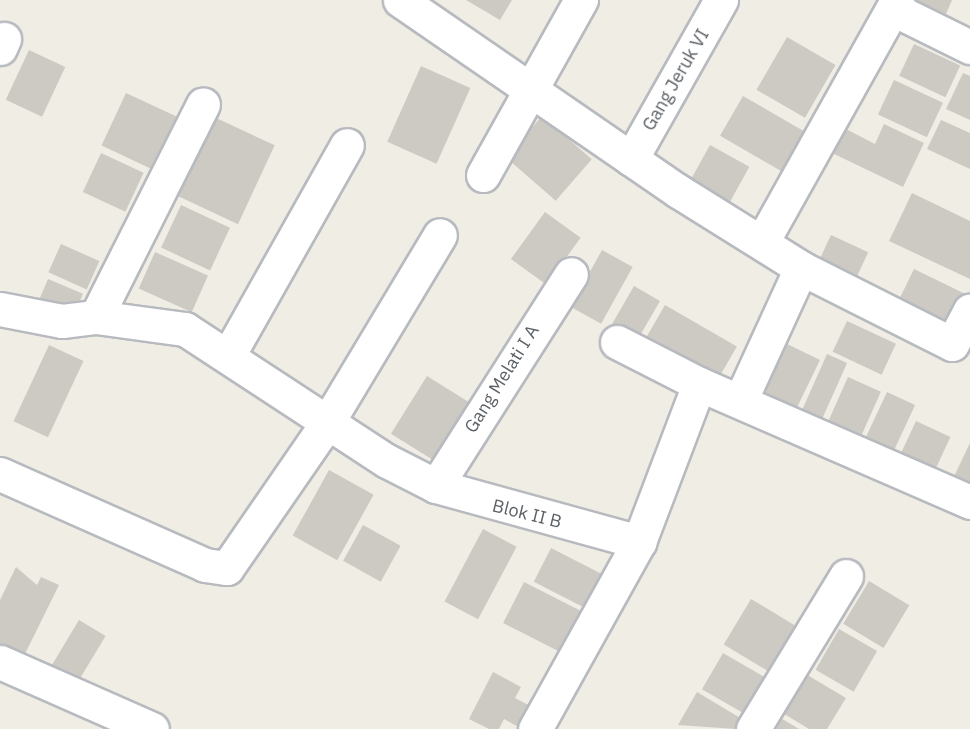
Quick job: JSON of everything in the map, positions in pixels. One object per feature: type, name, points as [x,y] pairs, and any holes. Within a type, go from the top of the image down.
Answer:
[{"type":"street","points":[[400,0],[440,11],[531,90],[631,159],[801,268],[961,348],[970,310]]},
{"type":"street","points":[[483,175],[581,0]]},
{"type":"street","name":"Gang Jeruk VI","points":[[631,159],[721,0]]},
{"type":"street","points":[[762,242],[895,4],[970,47]]},
{"type":"street","points":[[96,317],[202,104]]},
{"type":"street","points":[[228,356],[347,145]]},
{"type":"street","points":[[0,474],[220,570],[243,550],[327,423],[440,235]]},
{"type":"street","points":[[741,399],[801,268]]},
{"type":"street","name":"Gang Melati I A","points":[[436,486],[571,274]]},
{"type":"street","name":"Blok II B","points":[[0,309],[62,321],[96,317],[171,325],[228,356],[327,423],[436,486],[639,542]]},
{"type":"street","points":[[617,342],[699,384],[741,399],[970,502]]},
{"type":"street","points":[[535,729],[639,542],[699,384]]},
{"type":"street","points":[[753,729],[846,576]]},
{"type":"street","points":[[0,662],[152,729]]},
{"type":"building","points":[[466,0],[512,0],[500,20]]},
{"type":"building","points":[[915,0],[952,0],[946,14]]},
{"type":"building","points":[[787,37],[835,65],[805,118],[756,90]]},
{"type":"building","points":[[914,44],[960,66],[945,97],[899,76]]},
{"type":"building","points":[[29,50],[65,67],[42,117],[6,100]]},
{"type":"building","points":[[421,66],[470,88],[437,164],[387,142]]},
{"type":"building","points":[[963,73],[970,76],[970,120],[946,109]]},
{"type":"building","points":[[894,80],[943,103],[927,137],[878,114]]},
{"type":"building","points":[[126,93],[178,117],[153,170],[101,146]]},
{"type":"building","points":[[743,96],[809,134],[786,174],[720,136]]},
{"type":"building","points":[[542,116],[592,159],[556,201],[506,158]]},
{"type":"building","points":[[214,117],[275,145],[238,224],[177,196]]},
{"type":"building","points":[[941,120],[970,133],[970,169],[927,149]]},
{"type":"building","points":[[884,124],[924,143],[903,187],[832,153],[844,128],[875,144]]},
{"type":"building","points":[[710,145],[749,167],[727,208],[687,186]]},
{"type":"building","points":[[101,153],[144,173],[125,212],[83,192]]},
{"type":"building","points":[[912,193],[970,221],[970,279],[889,241]]},
{"type":"building","points":[[181,205],[230,228],[210,270],[161,248]]},
{"type":"building","points":[[545,212],[581,238],[547,285],[511,259]]},
{"type":"building","points":[[831,235],[868,252],[852,287],[815,269]]},
{"type":"building","points":[[61,244],[99,261],[87,289],[48,272]]},
{"type":"building","points":[[602,250],[633,267],[601,324],[570,307]]},
{"type":"building","points":[[155,252],[208,276],[192,312],[139,289]]},
{"type":"building","points":[[914,269],[968,295],[947,338],[893,311]]},
{"type":"building","points":[[48,279],[83,294],[73,317],[38,302]]},
{"type":"building","points":[[634,286],[660,301],[634,346],[608,331]]},
{"type":"building","points":[[665,305],[737,347],[713,388],[641,347]]},
{"type":"building","points":[[847,321],[896,344],[882,375],[833,352]]},
{"type":"building","points":[[785,343],[820,360],[795,412],[760,395]]},
{"type":"building","points":[[49,345],[83,361],[48,437],[14,421]]},
{"type":"building","points":[[827,354],[847,363],[822,420],[802,411]]},
{"type":"building","points":[[427,376],[478,408],[442,465],[391,434]]},
{"type":"building","points":[[848,377],[881,392],[861,436],[828,422]]},
{"type":"building","points":[[887,392],[915,405],[891,458],[862,445]]},
{"type":"building","points":[[916,421],[950,437],[931,479],[897,463]]},
{"type":"building","points":[[970,443],[970,497],[949,487]]},
{"type":"building","points":[[329,470],[374,495],[337,560],[293,536]]},
{"type":"building","points":[[363,525],[401,546],[381,582],[343,561]]},
{"type":"building","points":[[483,529],[517,547],[478,619],[445,601]]},
{"type":"building","points":[[551,548],[602,574],[585,608],[534,582]]},
{"type":"building","points":[[16,567],[37,585],[41,577],[59,585],[21,662],[3,652],[0,644],[0,600]]},
{"type":"building","points":[[869,581],[909,605],[884,648],[843,624]]},
{"type":"building","points":[[524,582],[581,611],[560,652],[503,623]]},
{"type":"building","points":[[751,599],[803,630],[776,676],[724,644]]},
{"type":"building","points":[[79,620],[106,636],[74,688],[48,672]]},
{"type":"building","points":[[839,629],[877,651],[854,692],[816,670]]},
{"type":"building","points":[[723,653],[769,680],[748,716],[702,689]]},
{"type":"building","points":[[493,672],[521,687],[515,698],[536,709],[522,729],[504,719],[499,729],[489,729],[469,719]]},
{"type":"building","points":[[804,673],[846,698],[827,729],[809,729],[781,712]]},
{"type":"building","points":[[697,692],[742,719],[736,729],[678,725]]},
{"type":"building","points":[[779,717],[799,729],[773,729]]}]
